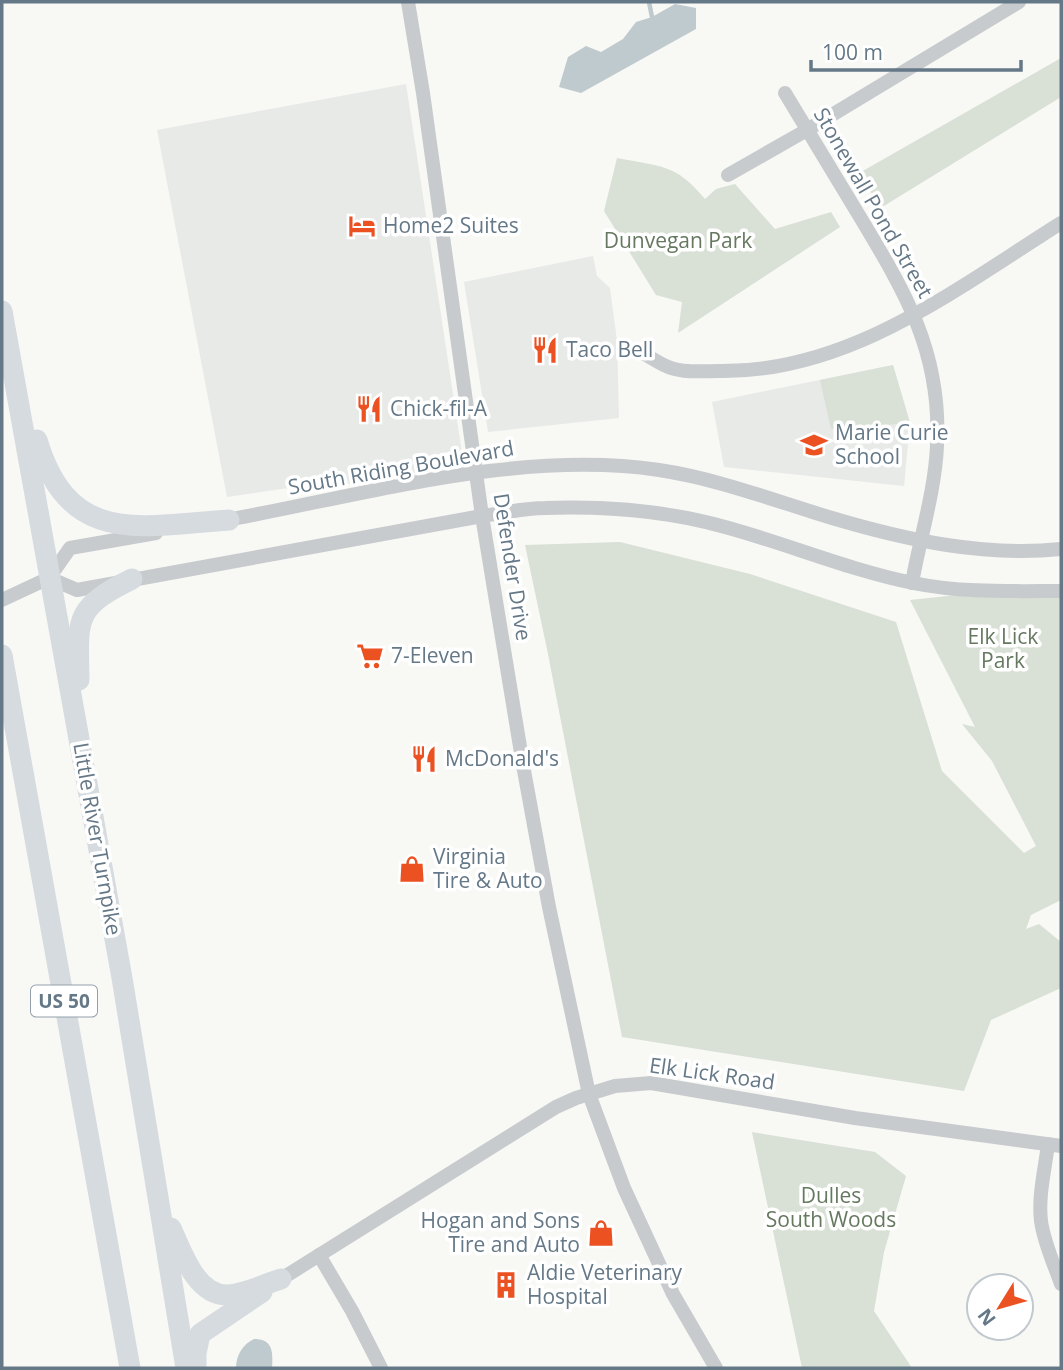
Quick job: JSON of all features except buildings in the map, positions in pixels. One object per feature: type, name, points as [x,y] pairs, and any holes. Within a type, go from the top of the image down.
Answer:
[{"type":"highway","name":"Little River Turnpike","points":[[2,311],[79,738],[186,1368]]},
{"type":"highway","points":[[7,339],[45,465],[61,494],[72,503],[97,519],[124,525],[229,520]]},
{"type":"highway","points":[[79,738],[80,620],[94,600],[132,579]]},
{"type":"highway","name":"US 50","points":[[2,655],[130,1368]]},
{"type":"highway","points":[[160,1206],[192,1270],[206,1288],[228,1295],[281,1279]]},
{"type":"highway","points":[[196,1368],[200,1334],[281,1279]]},
{"type":"street","name":"Defender Drive","points":[[408,2],[482,516],[528,799],[589,1094],[624,1188],[673,1294],[716,1368]]},
{"type":"street","points":[[727,175],[1019,2]]},
{"type":"street","name":"Stonewall Pond Street","points":[[785,93],[902,286],[915,314],[931,366],[937,423],[935,466],[912,583]]},
{"type":"street","points":[[643,353],[671,368],[718,371],[797,363],[831,353],[863,341],[915,314],[1061,223]]},
{"type":"street","name":"South Riding Boulevard","points":[[50,578],[70,548],[477,472],[535,467],[657,470],[703,478],[835,519],[957,548],[1061,549]]},
{"type":"street","points":[[2,600],[50,578],[77,590],[482,516],[543,508],[585,508],[677,517],[723,526],[847,566],[912,583],[966,589],[1061,591]]},
{"type":"street","name":"Elk Lick Road","points":[[281,1279],[544,1114],[576,1098],[615,1086],[651,1083],[855,1118],[1055,1145]]},
{"type":"street","points":[[1055,1145],[1041,1203],[1041,1219],[1044,1236],[1061,1284]]},
{"type":"street","points":[[320,1255],[381,1368]]},
{"type":"shaded area","points":[[675,4],[696,8],[696,29],[581,93],[559,87],[568,57],[586,46],[601,52],[623,39],[636,22],[652,17]]},
{"type":"shaded area","points":[[406,84],[462,453],[456,466],[360,483],[295,487],[227,497],[157,130]]},
{"type":"shaded area","points":[[593,256],[597,276],[610,288],[617,341],[619,418],[488,432],[464,282]]},
{"type":"shaded area","name":"Marie Curie School","points":[[893,365],[910,423],[904,486],[724,467],[712,402]]},
{"type":"shaded area","points":[[254,1339],[265,1341],[270,1347],[272,1368],[236,1368],[241,1350]]},
{"type":"green space","points":[[1061,58],[1061,97],[879,209],[861,172]]},
{"type":"green space","name":"Dunvegan Park","points":[[617,158],[666,168],[685,179],[705,199],[716,189],[735,184],[775,229],[831,212],[840,227],[678,333],[682,302],[656,295],[604,211]]},
{"type":"green space","points":[[893,365],[910,423],[831,429],[820,380]]},
{"type":"green space","name":"Elk Lick Park","points":[[620,542],[750,574],[896,622],[942,771],[1024,853],[1036,846],[992,761],[962,724],[975,727],[910,600],[1061,584],[1061,900],[1031,915],[1026,929],[1039,924],[1061,942],[1061,988],[991,1020],[964,1091],[622,1037],[525,545]]},
{"type":"green space","name":"Dulles South Woods","points":[[752,1132],[875,1152],[906,1176],[884,1252],[874,1311],[912,1368],[802,1368]]},
{"type":"waterway","points":[[649,2],[652,17]]},
{"type":"place","name":"Home2 Suites","points":[[362,226]]},
{"type":"place","name":"Taco Bell","points":[[545,350]]},
{"type":"place","name":"Chick-fil-A","points":[[369,409]]},
{"type":"place","name":"Marie Curie School","points":[[814,445]]},
{"type":"place","name":"7-Eleven","points":[[370,656]]},
{"type":"place","name":"McDonald's","points":[[424,759]]},
{"type":"place","name":"Virginia Tire & Auto","points":[[412,869]]},
{"type":"place","name":"Hogan and Sons Tire and Auto","points":[[601,1233]]},
{"type":"place","name":"Aldie Veterinary Hospital","points":[[506,1285]]}]
